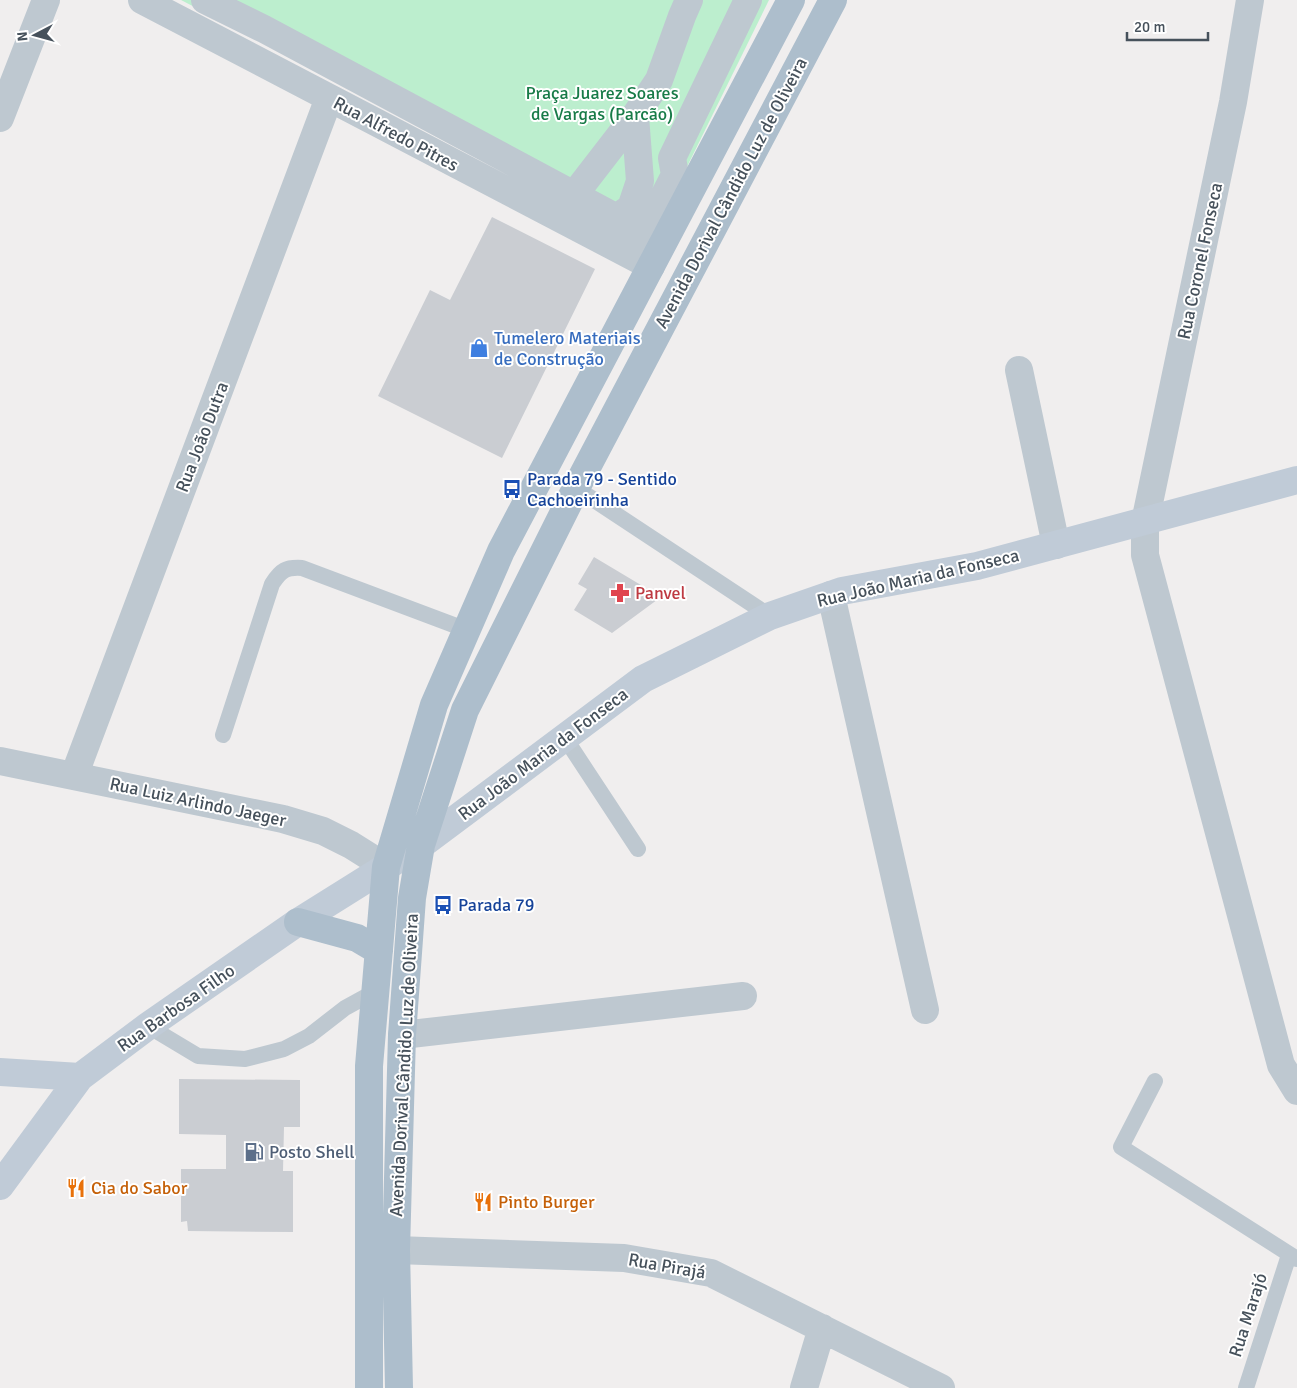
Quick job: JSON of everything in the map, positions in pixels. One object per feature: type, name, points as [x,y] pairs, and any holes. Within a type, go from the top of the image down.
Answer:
[{"type":"main road","name":"Avenida Dorival Cândido Luz de Oliveira","points":[[369,1388],[369,1066],[386,868],[434,705],[501,551],[643,252],[791,0]]},
{"type":"main road","name":"Avenida Dorival Cândido Luz de Oliveira","points":[[399,1388],[396,1250],[402,1034],[412,898],[421,845],[465,710],[576,488],[834,0]]},
{"type":"main road","name":"Rua João Maria da Fonseca","points":[[386,868],[421,845],[643,679],[770,616],[842,591],[977,566],[1297,480]]},
{"type":"main road","name":"Rua Barbosa Filho","points":[[0,1186],[80,1078],[148,1026],[298,922],[386,868]]},
{"type":"main road","points":[[298,922],[357,938],[379,951]]},
{"type":"main road","points":[[0,1072],[80,1078]]},
{"type":"street","points":[[0,118],[46,0]]},
{"type":"street","name":"Rua Alfredo Pitres","points":[[142,0],[329,98],[643,252]]},
{"type":"street","points":[[206,0],[264,29],[616,218],[643,252],[675,175],[672,158],[748,0]]},
{"type":"street","points":[[574,194],[635,116],[659,80],[682,16],[690,0]]},
{"type":"street","name":"Rua Coronel Fonseca","points":[[1250,0],[1233,102],[1146,522],[1145,555],[1281,1065],[1297,1091]]},
{"type":"street","name":"Rua João Dutra","points":[[74,776],[329,98]]},
{"type":"street","points":[[616,218],[631,208],[640,181],[635,116]]},
{"type":"street","points":[[1019,370],[1056,545]]},
{"type":"street","points":[[831,595],[925,1010]]},
{"type":"street","name":"Rua Luiz Arlindo Jaeger","points":[[0,761],[282,819],[323,831],[351,845],[386,868]]},
{"type":"street","points":[[402,1034],[743,996]]},
{"type":"street","name":"Rua Pirajá","points":[[396,1250],[624,1258],[711,1273],[941,1388]]},
{"type":"street","points":[[804,1388],[822,1328]]},
{"type":"lane","points":[[576,488],[770,616]]},
{"type":"lane","points":[[223,735],[272,584],[279,573],[291,567],[302,568],[467,630]]},
{"type":"lane","points":[[565,738],[638,849]]},
{"type":"lane","points":[[148,1026],[198,1056],[245,1059],[284,1049],[310,1036],[345,1008],[376,991]]},
{"type":"lane","points":[[1155,1081],[1121,1147],[1293,1257]]},
{"type":"lane","name":"Rua Marajó","points":[[1246,1388],[1293,1257]]},
{"type":"green space","name":"Praça Juarez Soares de Vargas (Parcão)","points":[[181,0],[769,0],[649,244]]},
{"type":"building","name":"Tumelero Materiais de Construção","points":[[492,217],[595,269],[502,458],[378,396],[430,290],[450,300]]},
{"type":"building","name":"Panvel","points":[[594,557],[661,597],[612,633],[574,610],[587,589],[578,584]]},
{"type":"building","name":"Posto Shell","points":[[179,1079],[300,1080],[300,1127],[284,1127],[283,1171],[293,1171],[293,1232],[188,1231],[187,1221],[181,1222],[181,1169],[226,1169],[226,1135],[179,1134]]},
{"type":"place","name":"Tumelero Materiais de Construção","points":[[479,348]]},
{"type":"place","name":"Parada 79 - Sentido Cachoeirinha","points":[[512,489]]},
{"type":"place","name":"Panvel","points":[[620,593]]},
{"type":"place","name":"Parada 79","points":[[443,905]]},
{"type":"place","name":"Posto Shell","points":[[254,1152]]},
{"type":"place","name":"Cia do Sabor","points":[[76,1188]]},
{"type":"place","name":"Pinto Burger","points":[[483,1202]]}]
